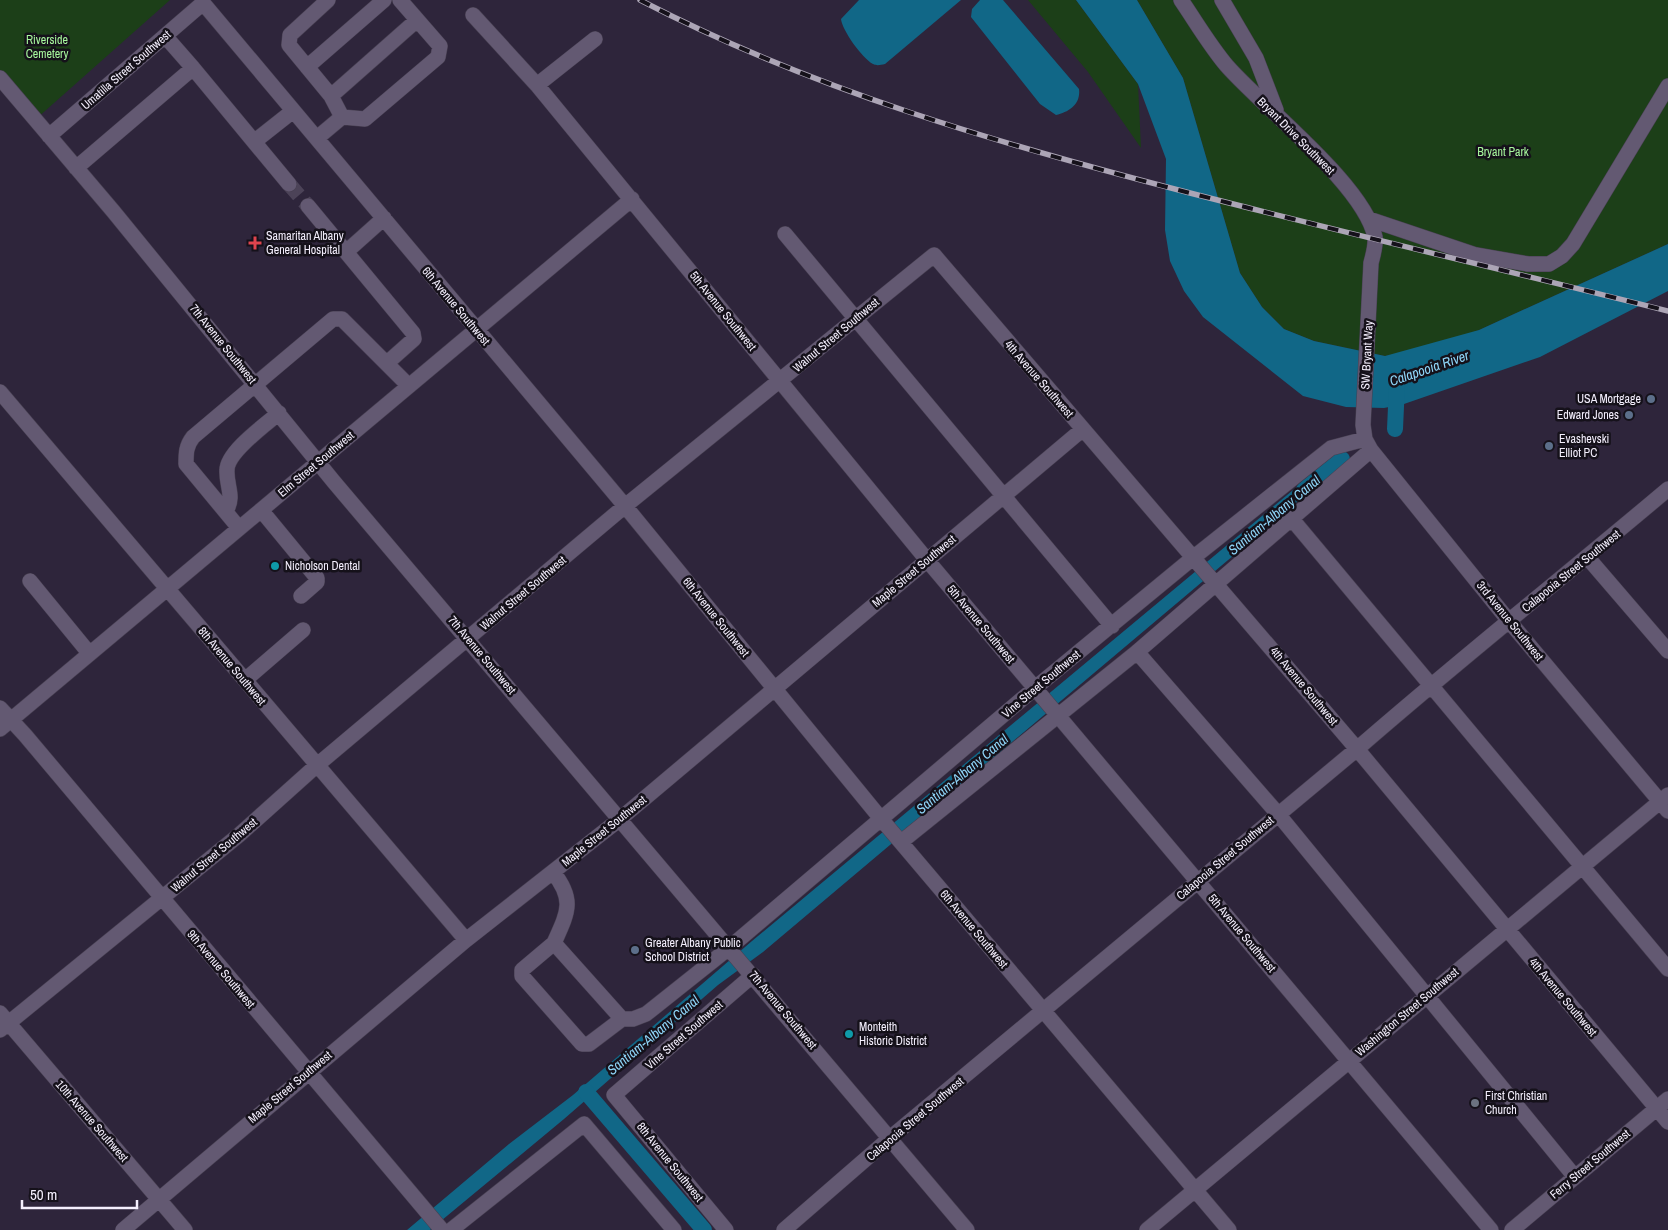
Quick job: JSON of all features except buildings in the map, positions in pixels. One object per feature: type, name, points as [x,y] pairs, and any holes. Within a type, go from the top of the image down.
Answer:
[{"type":"street","points":[[328,0],[290,35],[289,45],[331,96],[342,117]]},
{"type":"street","points":[[307,67],[384,0]]},
{"type":"street","points":[[317,138],[342,117],[365,119],[438,57],[440,46],[400,0]]},
{"type":"street","name":"Bryant Drive Southwest","points":[[1181,0],[1226,65],[1340,180],[1360,205],[1369,219],[1375,243],[1371,263],[1371,285]]},
{"type":"street","points":[[1222,0],[1256,58],[1279,117]]},
{"type":"street","name":"Umatilla Street Southwest","points":[[49,136],[203,3]]},
{"type":"street","name":"6th Avenue Southwest","points":[[203,3],[625,506],[884,823],[1229,1230]]},
{"type":"street","name":"5th Avenue Southwest","points":[[473,15],[537,85],[927,560],[1491,1230]]},
{"type":"street","points":[[331,96],[417,20]]},
{"type":"street","points":[[165,36],[289,184]]},
{"type":"street","points":[[537,85],[595,39]]},
{"type":"street","points":[[76,168],[193,68]]},
{"type":"street","name":"7th Avenue Southwest","points":[[0,78],[469,640],[967,1230]]},
{"type":"street","points":[[1369,219],[1476,255],[1528,264],[1549,264],[1562,256],[1573,244],[1668,86]]},
{"type":"street","points":[[255,142],[293,111]]},
{"type":"street","name":"Elm Street Southwest","points":[[5,724],[632,199]]},
{"type":"street","points":[[308,206],[412,333],[414,339],[411,344],[387,363]]},
{"type":"street","points":[[346,252],[384,218]]},
{"type":"street","points":[[785,234],[1005,495],[1112,626]]},
{"type":"street","name":"Walnut Street Southwest","points":[[3,1022],[162,898],[239,835],[316,766],[469,640],[625,506],[934,255]]},
{"type":"street","name":"4th Avenue Southwest","points":[[934,255],[1082,429],[1197,560],[1668,1122]]},
{"type":"street","name":"SW Bryant Way","points":[[1366,438],[1371,285]]},
{"type":"street","points":[[239,528],[186,464],[187,444],[255,384],[333,319],[342,319],[409,386]]},
{"type":"street","name":"8th Avenue Southwest","points":[[0,392],[165,589],[466,940]]},
{"type":"street","points":[[226,512],[231,503],[226,471],[230,456],[279,413]]},
{"type":"street","name":"Maple Street Southwest","points":[[124,1230],[307,1072],[466,940],[620,819],[1082,429]]},
{"type":"street","points":[[901,841],[1055,712],[1136,652],[1214,581],[1291,518],[1366,438]]},
{"type":"street","name":"Vine Street Southwest","points":[[622,1019],[633,1019],[646,1014],[732,951],[884,823],[1112,626],[1197,560],[1331,448],[1366,438]]},
{"type":"street","name":"3rd Avenue Southwest","points":[[1366,438],[1509,621],[1666,802]]},
{"type":"street","name":"Calapooia Street Southwest","points":[[784,1230],[890,1138],[1044,1012],[1198,880],[1357,749],[1429,686],[1588,558],[1667,491]]},
{"type":"street","points":[[261,510],[317,578],[317,582],[301,596]]},
{"type":"street","points":[[1291,518],[1429,686],[1583,865],[1668,968]]},
{"type":"street","points":[[1588,558],[1668,651]]},
{"type":"street","points":[[30,581],[89,653]]},
{"type":"street","points":[[245,680],[303,630]]},
{"type":"street","points":[[1136,652],[1278,814],[1575,1177]]},
{"type":"street","name":"9th Avenue Southwest","points":[[0,708],[5,724],[162,898],[307,1072],[444,1229]]},
{"type":"street","name":"Washington Street Southwest","points":[[1147,1230],[1583,865],[1666,802]]},
{"type":"street","points":[[553,872],[564,885],[568,896],[567,909],[554,942],[522,970],[522,976],[582,1044],[589,1044],[622,1019],[554,942]]},
{"type":"street","name":"Vine Street Southwest","points":[[614,1095],[750,971]]},
{"type":"street","name":"10th Avenue Southwest","points":[[3,1022],[184,1230]]},
{"type":"street","name":"8th Avenue Southwest","points":[[614,1095],[726,1230]]},
{"type":"street","name":"Ferry Street Southwest","points":[[1512,1230],[1668,1099]]},
{"type":"street","points":[[444,1229],[584,1124],[674,1230]]},
{"type":"green space","name":"Riverside Cemetery","points":[[0,0],[170,0],[36,119],[0,73]]},
{"type":"green space","points":[[1028,0],[1076,0],[1138,84],[1141,148],[1088,72]]},
{"type":"green space","name":"Bryant Park","points":[[1137,0],[1668,0],[1668,244],[1479,330],[1430,348],[1385,356],[1314,341],[1284,329],[1262,307],[1240,273],[1183,78]]},
{"type":"water","points":[[859,0],[961,0],[885,64],[877,65],[869,61],[858,50],[842,24],[841,19]]},
{"type":"water","points":[[980,0],[1003,0],[1079,89],[1078,99],[1070,109],[1056,115],[1040,104],[971,17],[972,9]]},
{"type":"water","name":"Calapooia River","points":[[1076,0],[1137,0],[1183,78],[1240,273],[1262,307],[1284,329],[1314,341],[1385,356],[1479,330],[1668,244],[1668,291],[1540,357],[1404,404],[1384,408],[1346,407],[1303,396],[1203,317],[1184,291],[1170,261],[1165,230],[1166,159],[1138,84]]},
{"type":"water","points":[[1317,474],[1323,480],[763,952],[718,985],[564,1119],[430,1230],[407,1230],[509,1144],[573,1095],[752,941],[1310,476]]},
{"type":"waterway","name":"Santiam-Albany Canal","points":[[1395,429],[1397,384]]},
{"type":"waterway","name":"Santiam-Albany Canal","points":[[1304,490],[1342,459]]},
{"type":"waterway","name":"Santiam-Albany Canal","points":[[586,1092],[704,1230]]},
{"type":"tunnel","points":[[289,184],[308,206]]},
{"type":"railway","points":[[640,0],[706,32],[773,61],[841,88],[979,135],[1190,193],[1668,311]]},
{"type":"place","name":"Samaritan Albany General Hospital","points":[[255,243]]},
{"type":"place","name":"USA Mortgage","points":[[1651,399]]},
{"type":"place","name":"Edward Jones","points":[[1629,415]]},
{"type":"place","name":"Evashevski Elliot PC","points":[[1549,446]]},
{"type":"place","name":"Nicholson Dental","points":[[275,566]]},
{"type":"place","name":"Greater Albany Public School District","points":[[635,950]]},
{"type":"place","name":"Monteith Historic District","points":[[849,1034]]},
{"type":"place","name":"First Christian Church","points":[[1475,1103]]}]
